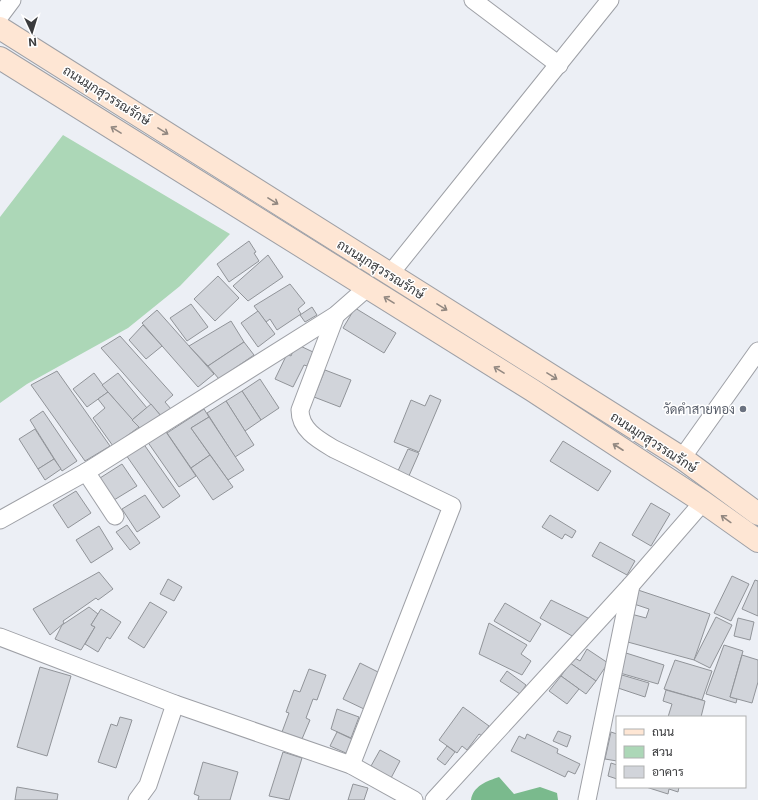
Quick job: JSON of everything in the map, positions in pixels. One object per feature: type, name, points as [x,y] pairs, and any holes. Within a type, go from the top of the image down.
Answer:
[{"type":"main road","name":"ถนนมุกสุวรรณรักษ์","points":[[0,28],[337,242],[682,458],[758,514]]},
{"type":"main road","name":"ถนนมุกสุวรรณรักษ์","points":[[0,58],[532,390],[703,502],[758,541]]},
{"type":"main road","points":[[326,261],[337,242]]},
{"type":"street","points":[[0,16],[12,0]]},
{"type":"street","points":[[473,0],[560,65]]},
{"type":"street","points":[[390,274],[560,65],[610,0]]},
{"type":"street","points":[[0,520],[86,472],[336,315],[368,287]]},
{"type":"street","points":[[336,315],[300,410],[302,422],[316,438],[334,449],[452,506],[351,765]]},
{"type":"street","points":[[682,458],[758,351]]},
{"type":"street","points":[[86,472],[115,516]]},
{"type":"street","points":[[434,800],[631,585],[703,502]]},
{"type":"street","points":[[587,800],[631,585]]},
{"type":"street","points":[[0,637],[175,704],[351,765],[414,800]]},
{"type":"street","points":[[138,800],[148,785],[175,704]]},
{"type":"green space","points":[[63,135],[230,234],[180,286],[128,328],[27,384],[0,403],[0,217]]},
{"type":"green space","points":[[499,777],[514,794],[540,787],[557,793],[558,800],[471,800],[472,795],[481,785]]},
{"type":"building","points":[[249,241],[256,252],[254,253],[259,261],[229,282],[217,264]]},
{"type":"building","points":[[268,255],[283,277],[248,301],[233,286]]},
{"type":"building","points":[[218,276],[239,298],[215,321],[194,299]]},
{"type":"building","points":[[290,284],[305,303],[298,309],[301,314],[277,330],[270,319],[266,322],[254,306]]},
{"type":"building","points":[[191,304],[208,327],[187,341],[170,318]]},
{"type":"building","points":[[312,307],[317,315],[305,322],[300,315]]},
{"type":"building","points":[[355,308],[396,333],[384,353],[343,328]]},
{"type":"building","points":[[157,310],[214,374],[198,387],[142,323]]},
{"type":"building","points":[[258,311],[275,334],[258,347],[241,323]]},
{"type":"building","points":[[231,321],[244,342],[208,366],[189,346]]},
{"type":"building","points":[[143,325],[162,346],[146,359],[129,340]]},
{"type":"building","points":[[120,336],[173,395],[165,402],[171,409],[161,416],[101,348]]},
{"type":"building","points":[[244,342],[254,355],[219,379],[208,366]]},
{"type":"building","points":[[296,344],[313,352],[307,366],[304,365],[293,387],[275,379],[287,354],[291,356]]},
{"type":"building","points":[[325,370],[351,380],[340,407],[314,397]]},
{"type":"building","points":[[57,371],[110,446],[85,461],[31,385]]},
{"type":"building","points":[[94,373],[108,392],[87,407],[73,389]]},
{"type":"building","points":[[118,373],[147,408],[132,420],[102,385]]},
{"type":"building","points":[[260,379],[279,408],[261,420],[242,391]]},
{"type":"building","points":[[242,391],[261,420],[245,431],[226,401]]},
{"type":"building","points":[[108,392],[139,427],[113,446],[93,418],[105,408],[98,399]]},
{"type":"building","points":[[430,395],[441,400],[419,452],[394,442],[411,400],[425,406]]},
{"type":"building","points":[[226,401],[254,445],[235,457],[207,413]]},
{"type":"building","points":[[151,404],[161,416],[142,430],[132,420]]},
{"type":"building","points":[[204,409],[209,417],[191,428],[210,455],[191,468],[167,433]]},
{"type":"building","points":[[43,411],[77,461],[62,471],[30,420]]},
{"type":"building","points":[[209,417],[244,470],[228,480],[191,428]]},
{"type":"building","points":[[35,429],[54,459],[38,469],[19,439]]},
{"type":"building","points":[[164,429],[196,476],[179,487],[147,441]]},
{"type":"building","points":[[563,441],[611,471],[598,491],[550,461]]},
{"type":"building","points":[[143,443],[180,496],[163,508],[126,455]]},
{"type":"building","points":[[408,449],[419,453],[408,478],[397,473]]},
{"type":"building","points":[[210,455],[233,487],[213,500],[191,468]]},
{"type":"building","points":[[54,459],[61,469],[45,480],[38,469]]},
{"type":"building","points":[[122,464],[137,486],[114,500],[100,478]]},
{"type":"building","points":[[76,491],[91,513],[68,528],[53,505]]},
{"type":"building","points":[[145,495],[160,517],[137,532],[122,509]]},
{"type":"building","points":[[651,503],[670,514],[651,546],[632,535]]},
{"type":"building","points":[[550,515],[576,531],[572,538],[565,534],[562,539],[542,527]]},
{"type":"building","points":[[127,525],[140,543],[130,550],[116,532]]},
{"type":"building","points":[[99,526],[113,549],[91,563],[76,540]]},
{"type":"building","points":[[600,542],[635,561],[627,575],[592,556]]},
{"type":"building","points":[[99,572],[113,589],[98,600],[96,598],[63,621],[64,623],[50,635],[33,609]]},
{"type":"building","points":[[732,576],[749,584],[731,621],[714,613]]},
{"type":"building","points":[[168,579],[182,587],[174,601],[160,594]]},
{"type":"building","points":[[755,580],[758,581],[758,616],[742,609]]},
{"type":"building","points":[[638,590],[710,614],[694,660],[624,641],[631,614],[646,618],[649,609],[634,604]]},
{"type":"building","points":[[551,600],[590,619],[574,637],[540,618]]},
{"type":"building","points":[[150,602],[167,612],[144,648],[128,638]]},
{"type":"building","points":[[505,603],[541,624],[530,642],[494,621]]},
{"type":"building","points":[[89,607],[98,614],[91,625],[95,627],[81,650],[55,639],[62,625]]},
{"type":"building","points":[[101,609],[121,622],[110,639],[107,637],[98,652],[85,644],[95,627],[91,625]]},
{"type":"building","points":[[716,617],[732,625],[710,668],[694,660]]},
{"type":"building","points":[[738,618],[754,622],[750,640],[734,636]]},
{"type":"building","points":[[489,623],[527,645],[521,654],[531,661],[522,675],[479,654]]},
{"type":"building","points":[[724,645],[743,651],[730,697],[737,699],[736,703],[706,694]]},
{"type":"building","points":[[587,649],[608,663],[596,681],[570,663],[575,658],[580,661]]},
{"type":"building","points":[[626,653],[664,665],[658,684],[620,673]]},
{"type":"building","points":[[742,655],[758,660],[758,682],[752,703],[730,697]]},
{"type":"building","points":[[675,660],[712,671],[702,700],[664,689]]},
{"type":"building","points":[[360,663],[380,673],[364,709],[343,699]]},
{"type":"building","points":[[570,663],[596,681],[586,694],[561,676]]},
{"type":"building","points":[[40,667],[71,676],[47,756],[17,747]]},
{"type":"building","points":[[309,669],[326,675],[317,700],[313,699],[306,718],[310,720],[302,739],[282,732],[289,713],[286,712],[294,690],[300,692]]},
{"type":"building","points":[[507,671],[526,685],[520,694],[500,681]]},
{"type":"building","points":[[622,675],[649,683],[645,697],[618,688]]},
{"type":"building","points":[[561,676],[579,689],[567,704],[549,691]]},
{"type":"building","points":[[666,690],[705,701],[701,716],[668,716],[672,704],[663,701]]},
{"type":"building","points":[[463,707],[489,726],[482,736],[479,734],[467,750],[462,746],[457,753],[439,740]]},
{"type":"building","points":[[337,709],[359,717],[351,738],[331,729]]},
{"type":"building","points":[[120,717],[132,720],[116,768],[98,762],[111,724],[117,726]]},
{"type":"building","points":[[558,731],[571,736],[567,747],[553,741]]},
{"type":"building","points":[[337,732],[354,740],[348,754],[330,746]]},
{"type":"building","points":[[611,732],[616,734],[616,761],[605,759]]},
{"type":"building","points":[[527,734],[558,749],[557,753],[580,764],[575,774],[568,771],[565,777],[511,751],[519,736],[525,739]]},
{"type":"building","points":[[447,746],[455,752],[445,765],[437,759]]},
{"type":"building","points":[[380,750],[400,761],[391,778],[371,766]]},
{"type":"building","points":[[283,752],[302,758],[289,800],[269,796]]},
{"type":"building","points":[[203,762],[238,772],[230,800],[198,800],[199,796],[194,794]]},
{"type":"building","points":[[611,763],[616,765],[616,779],[608,776]]},
{"type":"building","points":[[353,784],[368,788],[364,800],[348,800]]},
{"type":"building","points":[[17,787],[58,794],[57,800],[15,800]]},
{"type":"building","points":[[649,788],[679,788],[678,792],[669,789],[668,794]]},
{"type":"place","name":"วัดคำสายทอง","points":[[743,409]]}]
